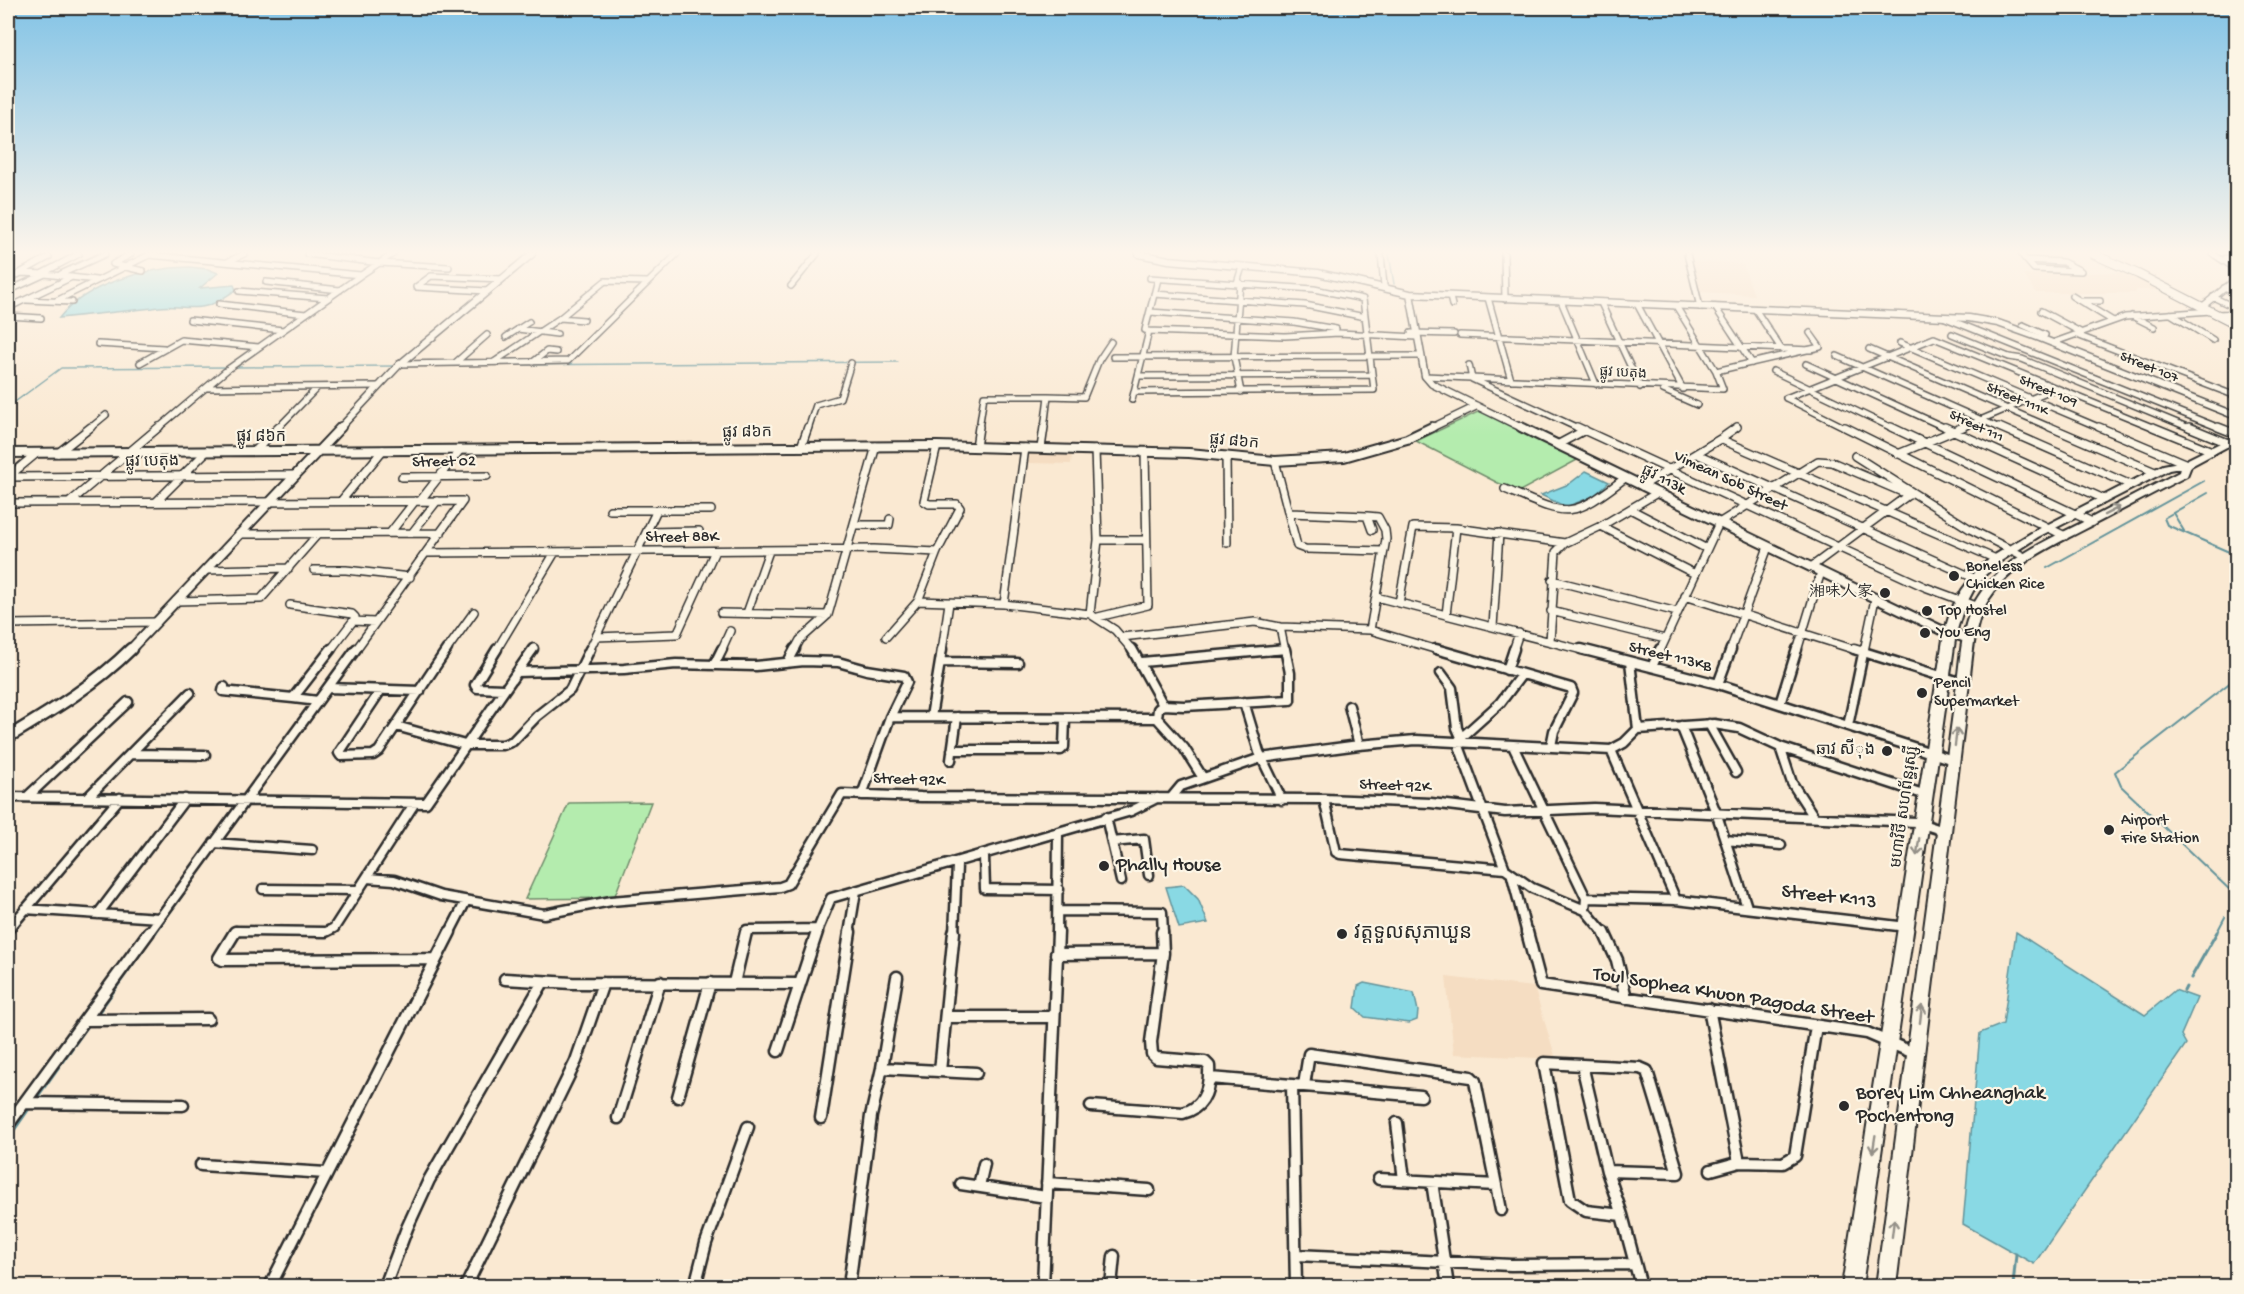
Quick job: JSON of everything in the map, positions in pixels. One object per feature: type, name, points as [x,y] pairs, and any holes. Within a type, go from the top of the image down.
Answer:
[{"type":"highway","name":"មហាវិថី សហព័ន្ធរុស្ស៊ី","points":[[1852,1287],[1943,677],[1950,633],[1960,600],[1976,579],[2009,549],[2155,472],[2166,467],[2187,464],[2234,440]]},
{"type":"highway","name":"មហាវិថី សហព័ន្ធរុស្ស៊ី","points":[[1886,1287],[1969,639],[1979,607],[1993,586],[2025,557],[2183,474],[2187,464]]},
{"type":"main road","points":[[2220,314],[2236,324]]},
{"type":"street","points":[[69,502],[228,369],[305,314]]},
{"type":"street","points":[[8,737],[64,703],[117,663],[398,365],[459,314]]},
{"type":"street","points":[[493,363],[564,314]]},
{"type":"street","points":[[398,365],[570,359],[615,314]]},
{"type":"street","points":[[1149,314],[1145,330],[1149,332],[1285,336],[1322,330],[1811,350]]},
{"type":"street","points":[[1192,314],[1296,322],[1322,330]]},
{"type":"street","points":[[1134,392],[1374,390],[1365,317],[1353,314]]},
{"type":"street","points":[[1413,314],[1425,376]]},
{"type":"street","points":[[1493,314],[1511,380]]},
{"type":"street","points":[[1567,314],[1596,384]]},
{"type":"street","points":[[1606,314],[1640,387]]},
{"type":"street","points":[[1643,314],[1683,388]]},
{"type":"street","points":[[1681,314],[1716,371],[1787,356],[1820,346],[1810,333]]},
{"type":"street","points":[[1720,314],[1752,363]]},
{"type":"street","points":[[1759,314],[1787,356]]},
{"type":"street","name":"Street 107","points":[[1880,314],[1990,321],[2040,338],[2236,416]]},
{"type":"street","points":[[2047,314],[2080,334],[2236,396]]},
{"type":"street","points":[[2103,314],[2114,321]]},
{"type":"street","points":[[2052,343],[2114,321],[2132,316],[2152,314]]},
{"type":"street","points":[[2172,314],[2213,340]]},
{"type":"street","points":[[8,315],[41,318]]},
{"type":"street","points":[[2132,316],[2154,327]]},
{"type":"street","points":[[1237,317],[1234,357],[1241,392]]},
{"type":"street","points":[[1941,317],[2234,440]]},
{"type":"street","points":[[560,318],[584,320]]},
{"type":"street","points":[[190,320],[283,330]]},
{"type":"street","points":[[506,337],[529,322]]},
{"type":"street","points":[[2023,325],[2045,335],[2040,338]]},
{"type":"street","points":[[518,329],[557,334]]},
{"type":"street","points":[[1132,400],[1149,332]]},
{"type":"street","points":[[455,363],[487,334]]},
{"type":"street","points":[[1952,334],[2234,440]]},
{"type":"street","points":[[2065,536],[1786,398],[1932,338],[2212,451]]},
{"type":"street","points":[[140,363],[181,340],[259,347]]},
{"type":"street","points":[[976,447],[984,396],[1084,397],[1099,360],[1111,342]]},
{"type":"street","name":"Street 109","points":[[1900,343],[2187,464]]},
{"type":"street","points":[[98,344],[164,348]]},
{"type":"street","name":"Street 111K","points":[[1869,349],[2155,472]]},
{"type":"street","points":[[533,362],[547,351],[556,352]]},
{"type":"street","points":[[1113,357],[1388,356],[1421,358]]},
{"type":"street","points":[[1837,356],[2131,485]]},
{"type":"street","points":[[801,447],[816,405],[840,398],[851,363]]},
{"type":"street","name":"Street 111","points":[[1806,364],[2104,499]]},
{"type":"street","points":[[1469,365],[1472,379]]},
{"type":"street","points":[[1773,370],[2092,522]]},
{"type":"street","name":"ផ្លូវ បេតុង","points":[[1425,376],[1723,389],[1716,371]]},
{"type":"street","points":[[1138,376],[1371,375]]},
{"type":"street","name":"ផ្លូវ 113k","points":[[1425,376],[1436,386],[1658,494],[1950,633],[1969,639]]},
{"type":"street","name":"Vimean Sob Street","points":[[1472,379],[1838,546],[1979,607]]},
{"type":"street","points":[[206,388],[378,386]]},
{"type":"street","points":[[255,451],[318,387]]},
{"type":"street","points":[[1657,387],[1697,405]]},
{"type":"street","points":[[1898,454],[1953,429],[2056,388]]},
{"type":"street","points":[[1041,448],[1048,396]]},
{"type":"street","name":"ផ្លូវ ៨៦ក","points":[[8,453],[936,446],[1144,452],[1275,461],[1344,457],[1380,448],[1407,439],[1476,406]]},
{"type":"street","points":[[58,453],[106,415]]},
{"type":"street","points":[[1642,486],[1672,470],[1737,427]]},
{"type":"street","points":[[1557,445],[1585,430]]},
{"type":"street","points":[[1720,439],[1996,559]]},
{"type":"street","points":[[788,662],[800,640],[828,615],[876,446]]},
{"type":"street","points":[[886,637],[918,601],[937,552],[960,508],[957,504],[929,504],[924,501],[936,446]]},
{"type":"street","points":[[1004,604],[1025,448]]},
{"type":"street","points":[[341,501],[383,450]]},
{"type":"street","points":[[390,533],[460,450]]},
{"type":"street","points":[[1094,615],[1098,540],[1095,450]]},
{"type":"street","points":[[156,502],[207,452]]},
{"type":"street","points":[[918,601],[1004,604],[1094,615],[1143,608],[1148,605],[1144,452]]},
{"type":"street","points":[[8,477],[37,453]]},
{"type":"street","points":[[1697,454],[1976,579]]},
{"type":"street","points":[[1226,456],[1227,543]]},
{"type":"street","points":[[1855,456],[1970,529],[2025,557]]},
{"type":"street","points":[[1275,461],[1297,546],[1300,548],[1384,551]]},
{"type":"street","points":[[1652,667],[1719,523],[1818,461],[1825,461],[1911,493]]},
{"type":"street","name":"ផ្លូវ បេតុង","points":[[8,477],[296,475]]},
{"type":"street","name":"Street 02","points":[[402,477],[487,476]]},
{"type":"street","points":[[1505,489],[1556,509],[1568,511],[1587,504],[1626,478]]},
{"type":"street","points":[[1811,567],[1911,493]]},
{"type":"street","points":[[1550,641],[1552,580],[1556,552],[1565,543],[1658,494]]},
{"type":"street","points":[[412,533],[437,501]]},
{"type":"street","points":[[8,503],[463,501],[410,577],[245,800],[218,844],[159,918],[32,1103],[8,1125]]},
{"type":"street","points":[[1630,509],[1707,549]]},
{"type":"street","points":[[610,510],[711,510]]},
{"type":"street","points":[[396,726],[465,745],[503,745],[513,741],[537,716],[570,690],[657,510]]},
{"type":"street","points":[[1290,513],[1373,516],[1380,520],[1386,539],[1370,630]]},
{"type":"street","points":[[1366,516],[1372,530]]},
{"type":"street","points":[[854,525],[884,526],[889,525],[890,519]]},
{"type":"street","points":[[1399,603],[1411,528],[1415,526],[1456,528],[1565,543]]},
{"type":"street","points":[[1601,526],[1695,574]]},
{"type":"street","points":[[1446,615],[1456,528]]},
{"type":"street","points":[[647,532],[699,531]]},
{"type":"street","points":[[239,534],[441,533]]},
{"type":"street","points":[[1493,627],[1498,533]]},
{"type":"street","points":[[176,601],[255,601],[264,596],[318,534]]},
{"type":"street","points":[[1098,540],[1146,540]]},
{"type":"street","points":[[1718,684],[1768,547]]},
{"type":"street","name":"Street 88K","points":[[427,553],[554,554],[847,549],[937,552]]},
{"type":"street","points":[[596,637],[677,634],[715,551]]},
{"type":"street","points":[[747,613],[769,551]]},
{"type":"street","points":[[503,689],[477,688],[475,685],[554,554]]},
{"type":"street","points":[[206,570],[289,568]]},
{"type":"street","points":[[314,570],[346,570],[410,577]]},
{"type":"street","points":[[1780,704],[1804,633],[1821,572]]},
{"type":"street","points":[[1552,580],[1677,612]]},
{"type":"street","points":[[1685,596],[1963,683]]},
{"type":"street","name":"Street 113KB","points":[[1376,597],[1718,684],[1953,760]]},
{"type":"street","points":[[1848,726],[1875,598]]},
{"type":"street","points":[[931,717],[949,603]]},
{"type":"street","points":[[290,605],[355,616],[293,698]]},
{"type":"street","points":[[1551,611],[1665,639]]},
{"type":"street","points":[[381,690],[339,753],[341,756],[373,755],[379,751],[420,691],[443,652],[474,612]]},
{"type":"street","points":[[721,613],[828,615]]},
{"type":"street","points":[[1094,615],[1122,637],[1142,662],[1163,705]]},
{"type":"street","points":[[353,621],[375,622]]},
{"type":"street","points":[[1122,637],[1255,621],[1280,627],[1370,630],[1572,689],[1573,693],[1554,731],[1551,746]]},
{"type":"street","points":[[8,624],[156,622]]},
{"type":"street","points":[[1157,718],[1158,709],[1163,705],[1184,706],[1290,700],[1290,673],[1280,627]]},
{"type":"street","points":[[714,664],[730,631]]},
{"type":"street","points":[[1507,670],[1519,633]]},
{"type":"street","points":[[8,797],[426,803],[503,689],[534,648]]},
{"type":"street","points":[[1142,662],[1285,649]]},
{"type":"street","points":[[517,672],[578,671],[676,664],[756,666],[788,662],[838,662],[881,673],[904,676],[907,682],[890,717],[862,795]]},
{"type":"street","points":[[940,662],[1018,663]]},
{"type":"street","points":[[1629,662],[1638,729]]},
{"type":"street","points":[[1441,673],[1452,688],[1459,739],[1481,809],[1508,873]]},
{"type":"street","points":[[1459,739],[1511,694],[1522,674]]},
{"type":"street","points":[[224,687],[223,691],[233,693],[318,701]]},
{"type":"street","points":[[328,688],[420,691]]},
{"type":"street","points":[[87,798],[190,693]]},
{"type":"street","points":[[27,797],[128,702]]},
{"type":"street","points":[[1244,702],[1250,731],[1282,800]]},
{"type":"street","points":[[1349,706],[1359,745]]},
{"type":"street","points":[[890,717],[1157,718],[1184,748],[1203,778]]},
{"type":"street","points":[[951,759],[957,717]]},
{"type":"street","points":[[952,750],[1060,750],[1064,747],[1065,718]]},
{"type":"street","points":[[1171,798],[1181,786],[1261,758],[1359,745],[1459,739],[1513,746],[1611,750],[1624,743],[1638,729],[1709,724],[1739,729],[1780,747],[1926,795]]},
{"type":"street","points":[[1709,724],[1736,772]]},
{"type":"street","points":[[1681,726],[1717,815],[1747,907]]},
{"type":"street","points":[[1513,746],[1586,898],[1585,910]]},
{"type":"street","points":[[1780,747],[1792,783],[1814,817]]},
{"type":"street","points":[[1611,750],[1676,900]]},
{"type":"street","points":[[131,754],[205,755]]},
{"type":"street","name":"Street 92K","points":[[466,901],[543,914],[611,901],[780,887],[788,884],[842,794],[1324,799],[1431,803],[1481,809],[1546,811],[1594,808],[1922,824],[1944,831]]},
{"type":"street","points":[[8,930],[120,798]]},
{"type":"street","points":[[778,1051],[799,984],[831,897],[957,865],[1144,807],[1158,798]]},
{"type":"street","points":[[98,914],[185,799]]},
{"type":"street","points":[[1324,799],[1336,852],[1340,854],[1508,873],[1543,893],[1585,910],[1609,939],[1619,959],[1626,998]]},
{"type":"street","points":[[414,804],[330,931],[236,931],[219,958],[223,960],[436,959]]},
{"type":"street","points":[[1106,817],[1121,881]]},
{"type":"street","points":[[1043,1287],[1059,911],[1058,832]]},
{"type":"street","points":[[1112,842],[1144,839],[1149,875]]},
{"type":"street","points":[[1725,840],[1781,845]]},
{"type":"street","points":[[218,844],[312,850]]},
{"type":"street","points":[[984,856],[985,889],[1059,890]]},
{"type":"street","points":[[940,1071],[949,1017],[957,865]]},
{"type":"street","name":"Toul Sophea Khuon Pagoda Street","points":[[1508,873],[1541,985],[1867,1033],[1916,1054]]},
{"type":"street","points":[[270,1287],[466,901],[441,896],[394,880],[367,878]]},
{"type":"street","points":[[263,889],[359,890]]},
{"type":"street","points":[[822,1118],[856,891]]},
{"type":"street","name":"Street K113","points":[[1586,898],[1676,900],[1907,927]]},
{"type":"street","points":[[26,909],[159,918]]},
{"type":"street","points":[[1059,911],[1162,912],[1163,953],[1151,1042],[1152,1054],[1156,1058],[1204,1062],[1209,1066],[1210,1078],[1203,1102],[1189,1112],[1174,1113],[1091,1106]]},
{"type":"street","points":[[734,983],[747,930],[818,929]]},
{"type":"street","points":[[1056,954],[1163,953]]},
{"type":"street","points":[[849,1287],[872,1116],[897,977]]},
{"type":"street","points":[[505,979],[543,982],[799,984]]},
{"type":"street","points":[[385,1287],[415,1209],[480,1087],[543,982]]},
{"type":"street","points":[[618,1118],[660,982]]},
{"type":"street","points":[[466,1287],[576,1061],[603,983]]},
{"type":"street","points":[[678,1097],[710,983]]},
{"type":"street","points":[[1709,1009],[1739,1162]]},
{"type":"street","points":[[949,1017],[1054,1017]]},
{"type":"street","points":[[87,1020],[208,1019]]},
{"type":"street","points":[[1711,1170],[1739,1162],[1782,1164],[1790,1162],[1795,1156],[1816,1026]]},
{"type":"street","points":[[1296,1287],[1298,1085],[1309,1053],[1472,1077],[1475,1081],[1501,1210]]},
{"type":"street","points":[[1607,1171],[1678,1173],[1647,1071],[1640,1068],[1549,1061],[1544,1063],[1567,1192],[1575,1208],[1622,1215]]},
{"type":"street","points":[[1582,1065],[1607,1171],[1622,1215],[1641,1287]]},
{"type":"street","points":[[882,1068],[976,1072]]},
{"type":"street","points":[[1210,1078],[1421,1096]]},
{"type":"street","points":[[32,1103],[183,1105]]},
{"type":"street","points":[[1396,1123],[1404,1180]]},
{"type":"street","points":[[695,1287],[706,1243],[748,1127]]},
{"type":"street","points":[[979,1186],[984,1164]]},
{"type":"street","points":[[201,1165],[326,1173]]},
{"type":"street","points":[[1379,1179],[1496,1185]]},
{"type":"street","points":[[1432,1182],[1448,1287]]},
{"type":"street","points":[[1047,1183],[1149,1190]]},
{"type":"street","points":[[961,1184],[1046,1197]]},
{"type":"street","points":[[1296,1255],[1537,1266],[1635,1264]]},
{"type":"street","points":[[1111,1287],[1114,1256]]},
{"type":"shaded area","points":[[1030,452],[1072,453],[1071,464],[1028,463]]},
{"type":"shaded area","points":[[1446,977],[1534,987],[1556,1059],[1454,1054]]},
{"type":"green space","points":[[1480,411],[1579,459],[1520,491],[1498,483],[1416,441]]},
{"type":"green space","points":[[651,802],[614,898],[525,899],[569,803]]},
{"type":"water","points":[[63,314],[93,314],[59,318]]},
{"type":"water","points":[[1586,471],[1609,482],[1594,496],[1566,507],[1541,495],[1569,484]]},
{"type":"water","points":[[1184,885],[1198,899],[1208,923],[1179,928],[1166,887]]},
{"type":"water","points":[[2016,932],[2145,1015],[2175,990],[2197,998],[2181,1035],[2186,1044],[2034,1264],[1963,1224],[1980,1033],[2003,1024]]},
{"type":"water","points":[[1364,983],[1414,993],[1418,1011],[1417,1020],[1409,1023],[1365,1017],[1355,1008],[1358,986]]},
{"type":"waterway","points":[[499,365],[898,362]]},
{"type":"waterway","points":[[235,367],[397,366]]},
{"type":"waterway","points":[[8,407],[61,368],[229,367]]},
{"type":"waterway","points":[[2047,568],[2204,481]]},
{"type":"waterway","points":[[2208,493],[2164,518],[2167,525],[2236,555]]},
{"type":"waterway","points":[[2173,513],[2184,531]]},
{"type":"waterway","points":[[2230,908],[2233,893],[2121,786],[2115,772],[2236,678]]},
{"type":"waterway","points":[[222,841],[239,816]]},
{"type":"waterway","points":[[155,934],[219,845]]},
{"type":"waterway","points":[[2216,934],[2225,917]]},
{"type":"waterway","points":[[96,1016],[156,932]]},
{"type":"waterway","points":[[2191,978],[2217,932]]},
{"type":"waterway","points":[[2184,991],[2186,987]]},
{"type":"waterway","points":[[36,1099],[90,1023]]},
{"type":"waterway","points":[[8,1139],[31,1106]]},
{"type":"waterway","points":[[2013,1286],[2016,1254]]},
{"type":"place","name":"Boneless Chicken Rice","points":[[1954,576]]},
{"type":"place","name":"湘味人家","points":[[1885,593]]},
{"type":"place","name":"Top Hostel","points":[[1927,611]]},
{"type":"place","name":"You Eng","points":[[1925,633]]},
{"type":"place","name":"Pencil Supermarket","points":[[1922,693]]},
{"type":"place","name":"ឆាវ សីុង","points":[[1887,751]]},
{"type":"place","name":"Airport Fire Station","points":[[2109,830]]},
{"type":"place","name":"Phally House","points":[[1104,866]]},
{"type":"place","name":"វត្តទួលសុភាឃួន","points":[[1342,934]]},
{"type":"place","name":"Borey Lim Chheanghak Pochentong","points":[[1844,1106]]}]
